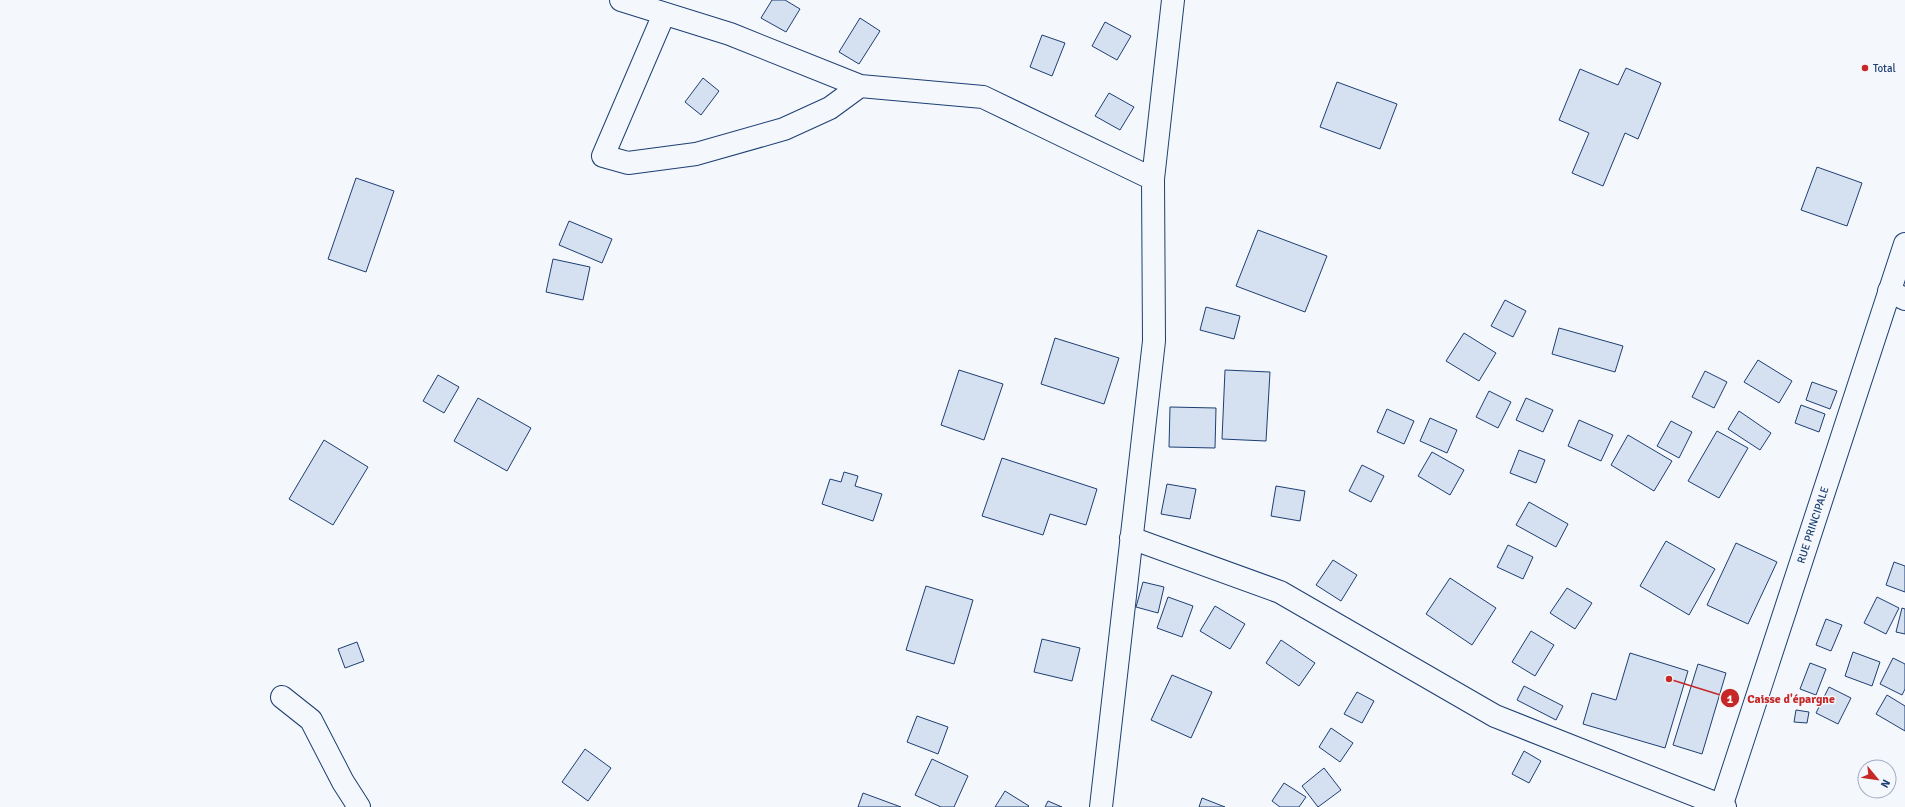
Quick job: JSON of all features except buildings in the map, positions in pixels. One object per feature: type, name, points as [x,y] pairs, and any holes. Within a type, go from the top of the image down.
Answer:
[{"type":"street","points":[[621,0],[730,34],[860,86],[983,97],[1153,179]]},
{"type":"street","points":[[1101,807],[1154,341],[1153,179],[1173,0]]},
{"type":"street","points":[[664,14],[603,156],[628,163],[696,154],[784,129],[830,108],[860,86]]},
{"type":"street","name":"RUE PRINCIPALE","points":[[1722,807],[1897,295],[1905,244]]},
{"type":"street","points":[[1131,538],[1280,592],[1494,716],[1722,807]]},
{"type":"street","points":[[282,697],[311,720],[343,782],[359,807]]},
{"type":"place","name":"Total","points":[[1865,68]]},
{"type":"place","name":"Caisse d'épargne","points":[[1669,679]]}]
